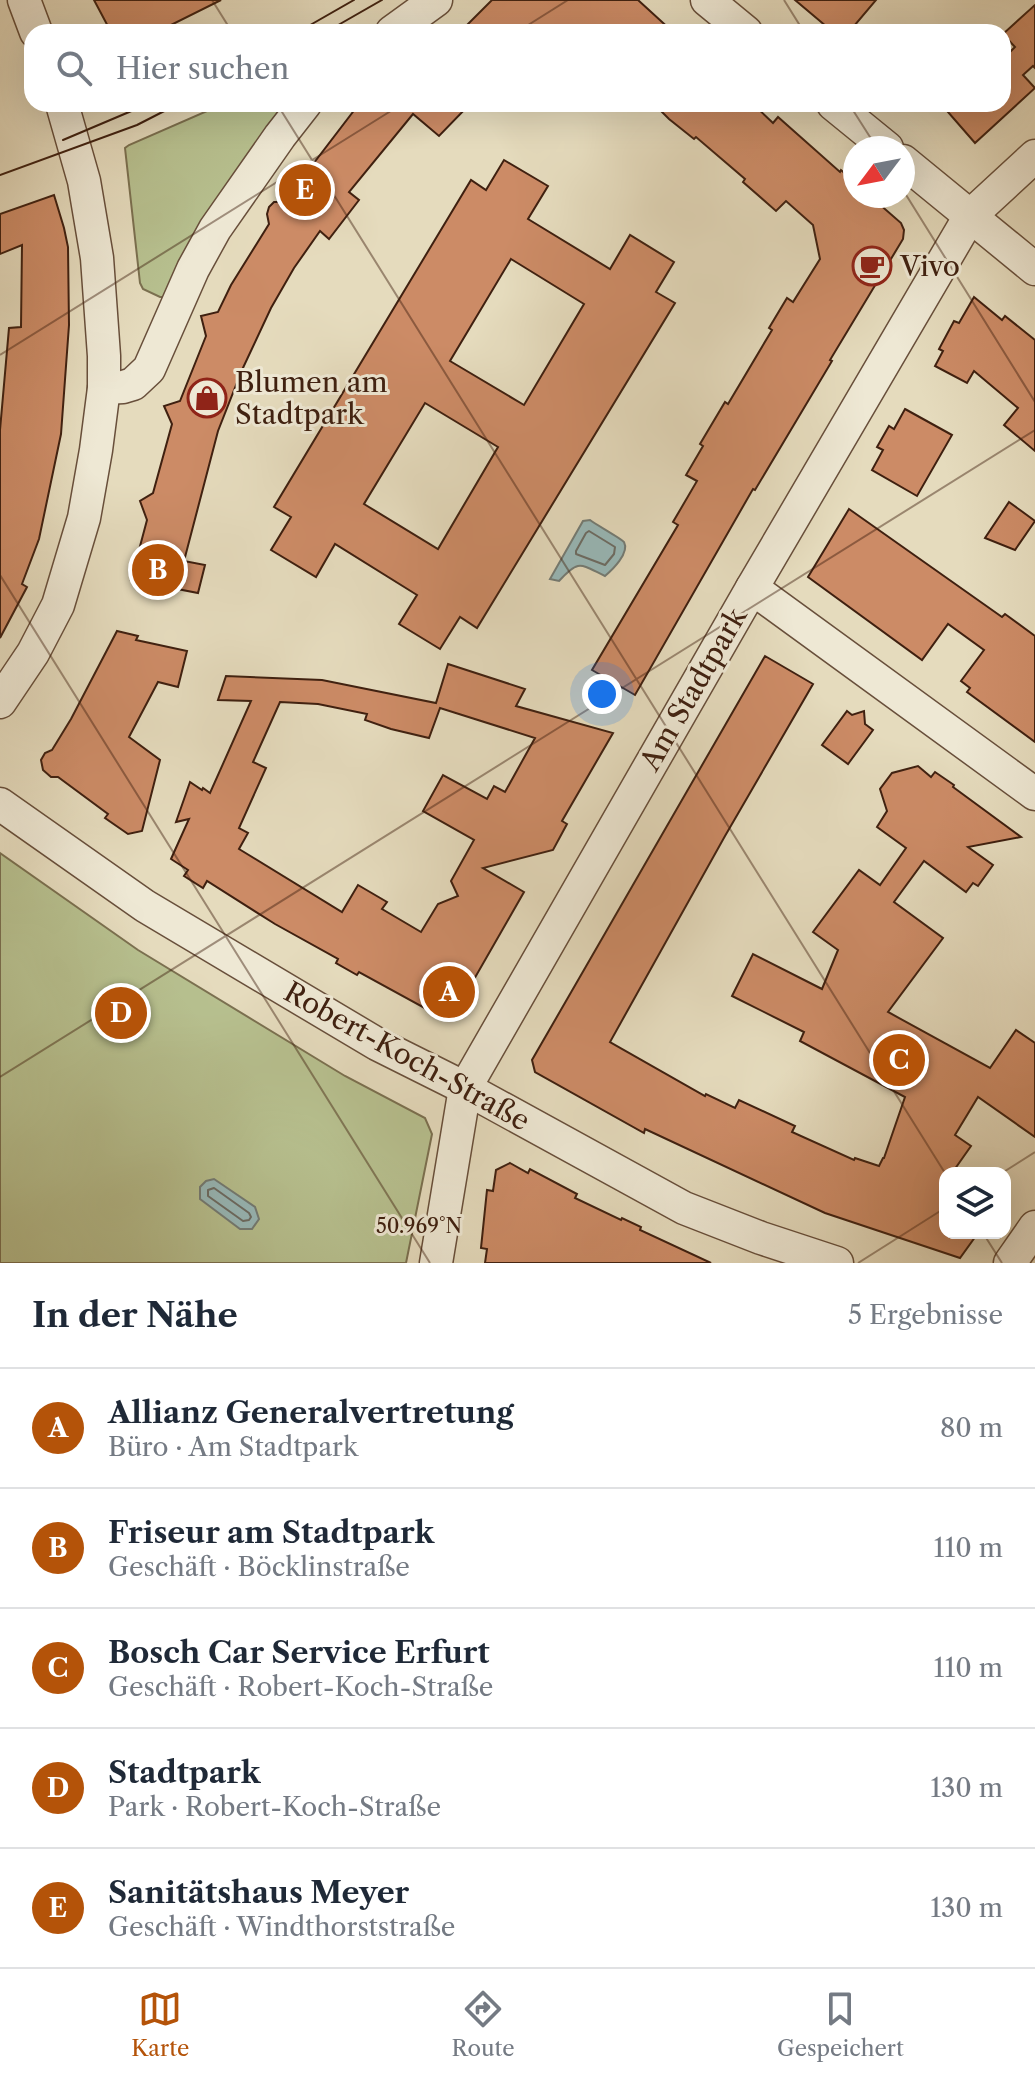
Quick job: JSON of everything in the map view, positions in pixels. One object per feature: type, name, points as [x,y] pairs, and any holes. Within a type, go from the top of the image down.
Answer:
[{"type":"street","points":[[24,0],[33,24]]},
{"type":"street","points":[[403,24],[436,0]]},
{"type":"street","points":[[707,0],[736,24]]},
{"type":"street","points":[[0,702],[33,653],[58,605],[84,518],[104,388],[97,258],[84,181],[64,112]]},
{"type":"street","points":[[104,388],[133,384],[149,369],[215,229],[299,112]]},
{"type":"street","points":[[843,112],[872,136]]},
{"type":"street","name":"Am Stadtpark","points":[[436,1263],[465,1088],[970,216],[1035,156]]},
{"type":"street","points":[[915,171],[1035,269]]},
{"type":"street","points":[[752,588],[1035,794]]},
{"type":"street","name":"Robert-Koch-Straße","points":[[0,804],[145,906],[377,1044],[465,1088],[684,1208],[837,1263]]},
{"type":"street","points":[[1010,1263],[1035,1227]]},
{"type":"green space","points":[[205,112],[278,112],[164,297],[143,289],[140,283],[125,148]]},
{"type":"green space","points":[[0,853],[138,950],[345,1076],[425,1118],[432,1134],[406,1263],[0,1263]]},
{"type":"water","points":[[590,520],[624,542],[625,551],[619,561],[605,576],[580,566],[571,569],[559,581],[550,579],[583,521]]},
{"type":"water","points":[[214,1179],[255,1207],[259,1219],[252,1229],[240,1229],[200,1199],[200,1187]]},
{"type":"building","points":[[94,0],[221,0],[173,24],[107,24]]},
{"type":"building","points":[[492,0],[638,0],[664,24],[468,24]]},
{"type":"building","points":[[795,0],[876,0],[856,24],[824,24]]},
{"type":"building","points":[[1035,5],[1035,68],[1033,66],[1023,75],[1035,88],[1011,110],[1011,51],[1015,47],[1011,43],[1011,27]]},
{"type":"building","points":[[353,112],[462,112],[439,136],[413,114],[349,192],[359,200],[329,239],[320,231],[271,308],[218,431],[184,561],[205,565],[198,593],[131,580],[147,520],[140,501],[153,493],[172,424],[164,406],[180,401],[206,336],[201,316],[218,312],[269,224],[269,207],[274,202],[284,202]]},
{"type":"building","points":[[662,112],[761,112],[773,123],[778,117],[843,172],[843,208],[884,208],[901,223],[904,230],[903,239],[753,489],[635,695],[592,670],[678,525],[673,522],[697,481],[686,475],[703,446],[700,444],[725,402],[728,404],[772,330],[769,328],[787,298],[793,302],[820,259],[813,225],[786,201],[776,211],[743,182],[745,179],[696,137],[694,139]]},
{"type":"building","points":[[948,112],[1009,112],[975,143]]},
{"type":"building","points":[[504,160],[548,186],[528,219],[610,269],[630,235],[674,262],[656,292],[675,303],[477,628],[460,617],[440,649],[399,624],[417,595],[335,544],[316,577],[271,550],[291,517],[274,507],[471,180],[486,190]],"holes":[[[511,259],[584,304],[524,405],[450,361]],[[425,403],[498,447],[438,549],[364,504]]]},
{"type":"building","points":[[54,195],[68,247],[69,325],[61,434],[39,539],[22,584],[27,587],[0,638],[0,430],[9,328],[21,327],[22,245],[0,254],[0,214]]},
{"type":"building","points":[[974,297],[1002,320],[1005,316],[1035,340],[1035,451],[1004,425],[1018,408],[974,371],[967,383],[935,366],[943,351],[939,349],[954,321],[959,323]]},
{"type":"building","points":[[905,409],[952,435],[917,496],[872,470],[883,450],[877,447],[889,426],[894,429]]},
{"type":"building","points":[[1009,502],[1035,521],[1015,550],[985,538]]},
{"type":"building","points":[[849,509],[1002,617],[1005,614],[1035,636],[1035,742],[967,692],[970,688],[961,681],[984,650],[948,624],[922,660],[808,577]]},
{"type":"building","points":[[117,631],[138,636],[136,640],[187,651],[178,687],[158,682],[129,737],[160,760],[142,831],[128,834],[105,818],[108,814],[58,777],[51,777],[43,770],[41,760],[45,753],[52,750],[71,719]]},
{"type":"building","points":[[765,656],[813,684],[610,1042],[705,1096],[735,1108],[739,1100],[795,1126],[792,1132],[854,1160],[879,1166],[905,1097],[800,1041],[804,1032],[732,996],[753,954],[822,989],[838,950],[813,932],[859,870],[880,885],[906,848],[877,827],[887,811],[880,789],[892,773],[918,766],[931,777],[935,772],[1021,837],[968,847],[993,865],[978,886],[973,883],[966,892],[924,861],[894,902],[943,938],[888,1012],[990,1068],[1016,1030],[1035,1043],[1035,1137],[978,1097],[955,1135],[971,1146],[956,1167],[939,1167],[939,1239],[974,1239],[960,1258],[825,1213],[645,1129],[644,1133],[535,1072],[532,1060]]},
{"type":"building","points":[[448,664],[525,689],[516,706],[613,733],[562,821],[567,824],[553,850],[483,868],[524,892],[469,988],[451,1014],[441,1017],[359,972],[357,975],[336,963],[338,959],[207,881],[203,888],[184,876],[188,870],[171,859],[189,819],[176,822],[190,782],[210,793],[251,701],[218,700],[226,676],[322,680],[436,703]],"holes":[[[280,702],[318,704],[367,714],[365,720],[429,738],[440,708],[535,738],[505,792],[494,786],[487,799],[443,775],[423,811],[474,840],[451,881],[458,896],[438,904],[421,932],[382,909],[387,902],[358,885],[342,912],[239,849],[248,833],[239,828],[266,768],[253,762]]]},
{"type":"building","points":[[847,711],[852,715],[864,711],[865,724],[873,730],[848,764],[822,745]]},
{"type":"building","points":[[510,1163],[528,1173],[530,1169],[577,1194],[575,1198],[711,1263],[485,1263],[487,1249],[481,1248],[487,1190],[493,1191],[496,1170]]},
{"type":"tram line","points":[[312,24],[354,0]]},
{"type":"tram line","points":[[340,24],[382,0]]},
{"type":"tram line","points":[[63,140],[129,112]]},
{"type":"tram line","points":[[0,175],[137,125],[162,112]]},
{"type":"place","name":"Sanitätshaus Meyer","points":[[305,190]]},
{"type":"place","name":"Vivo","points":[[872,266]]},
{"type":"place","name":"Blumen am Stadtpark","points":[[207,398]]},
{"type":"place","name":"Friseur am Stadtpark","points":[[158,570]]},
{"type":"place","name":"Allianz Generalvertretung","points":[[449,992]]},
{"type":"place","name":"Stadtpark","points":[[121,1013]]},
{"type":"place","name":"Bosch Car Service Erfurt","points":[[899,1060]]}]
